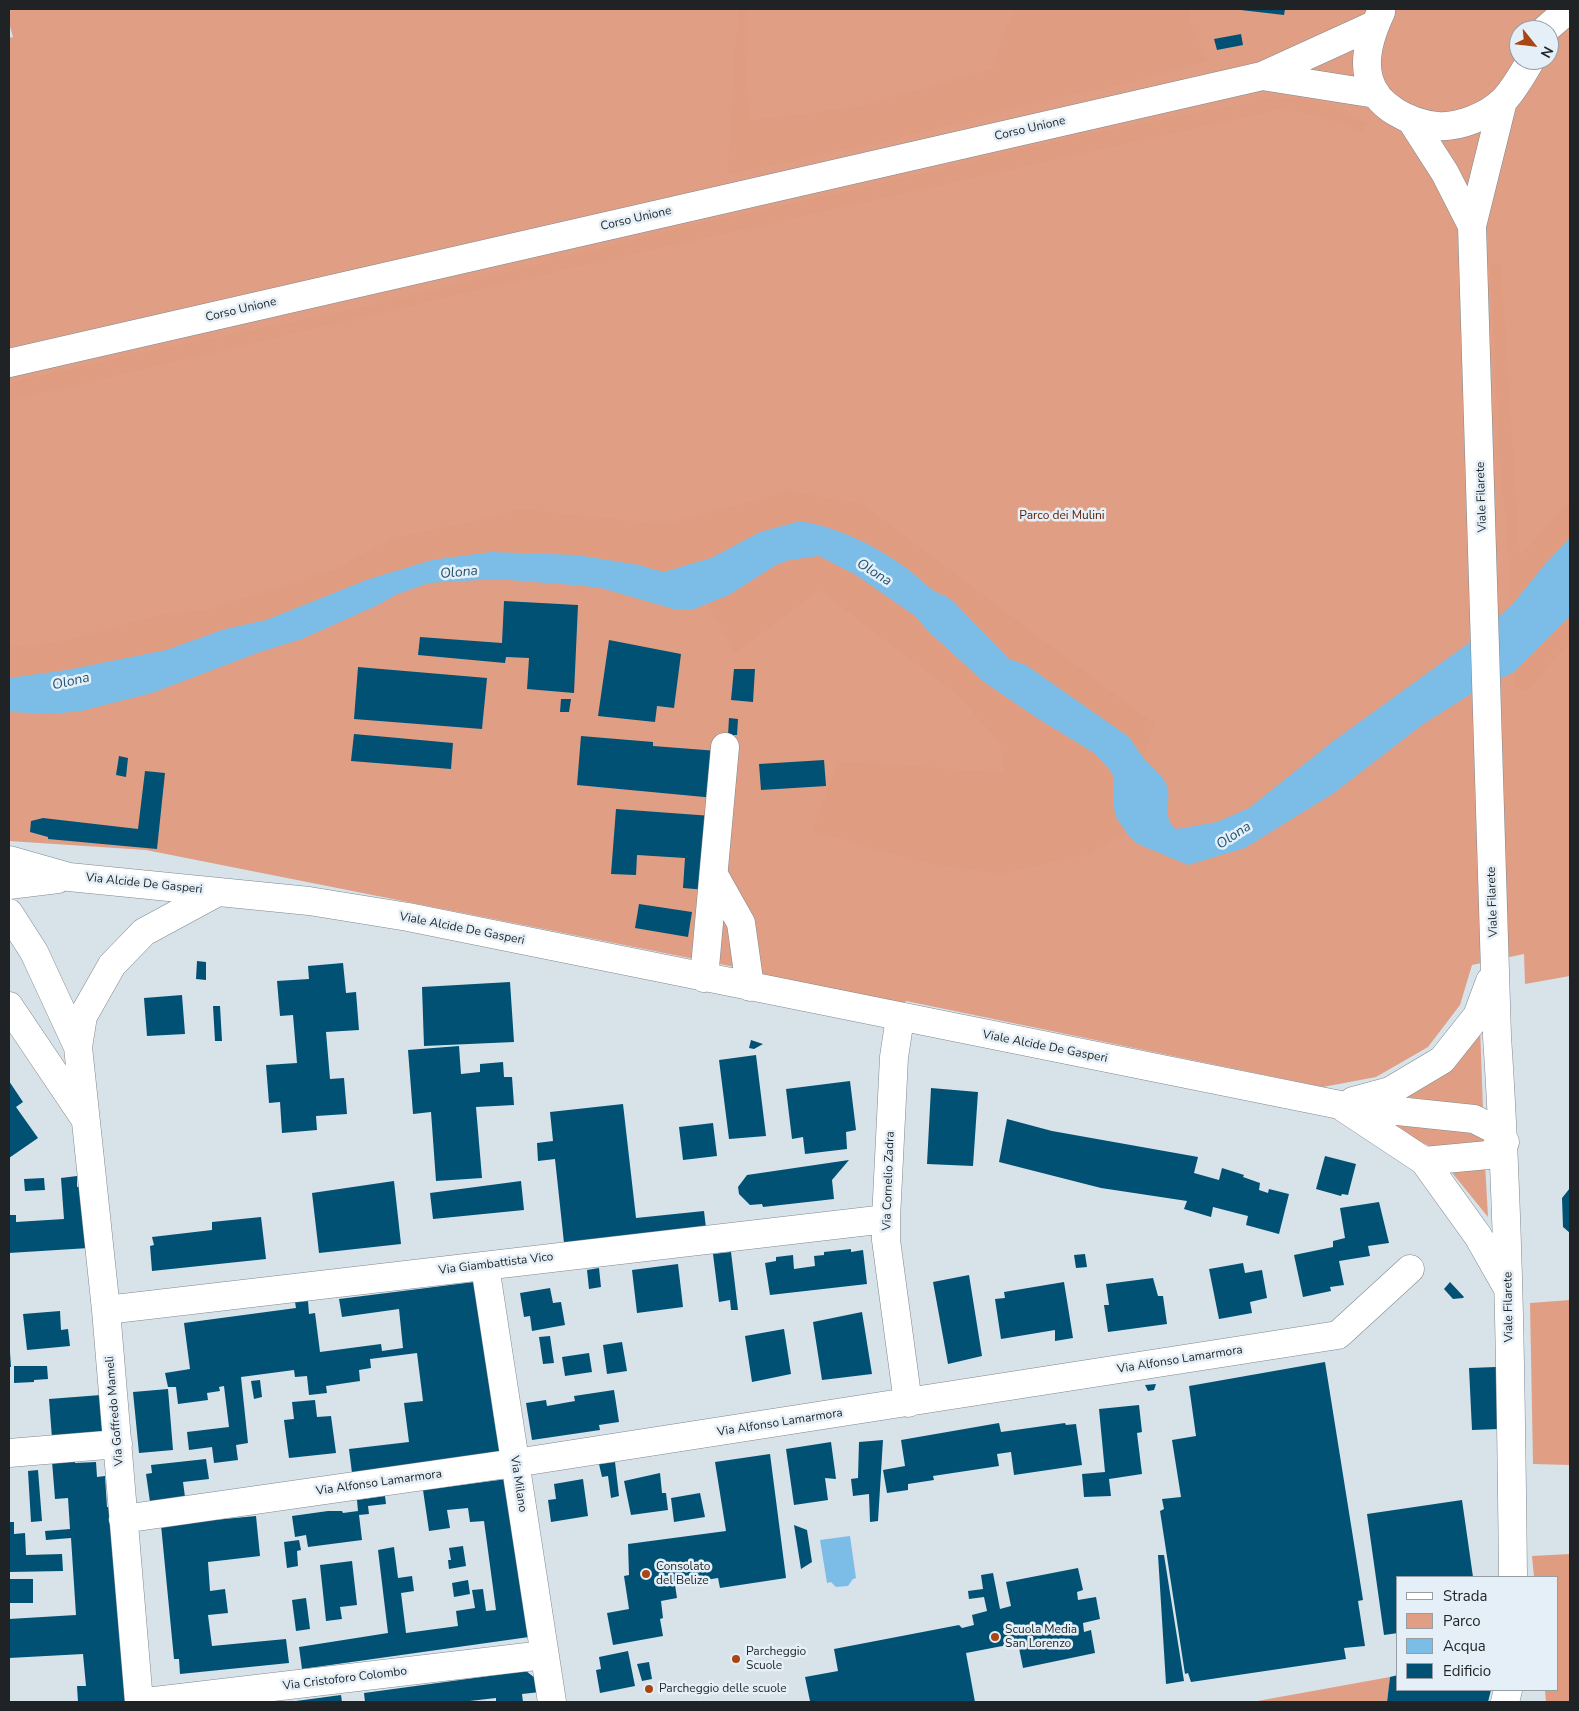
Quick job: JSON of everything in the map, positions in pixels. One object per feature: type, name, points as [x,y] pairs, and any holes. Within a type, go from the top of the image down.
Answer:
[{"type":"street","points":[[1557,20],[1569,9]]},
{"type":"street","points":[[1378,17],[1366,65],[1369,80],[1376,94],[1389,108],[1411,120],[1438,126],[1462,123],[1480,116],[1503,101],[1524,70]]},
{"type":"street","name":"Corso Unione","points":[[9,363],[1262,76],[1378,17]]},
{"type":"street","name":"Corso Unione","points":[[1262,76],[1376,94]]},
{"type":"street","name":"Viale Filarete","points":[[1503,101],[1472,226],[1495,965],[1509,1290],[1513,1576]]},
{"type":"street","name":"Viale Filarete","points":[[1411,120],[1445,173],[1472,226]]},
{"type":"street","points":[[704,978],[725,748]]},
{"type":"street","name":"Via Alcide De Gasperi","points":[[9,860],[69,877],[218,892]]},
{"type":"street","points":[[714,875],[741,923],[750,987]]},
{"type":"street","name":"Via Alcide De Gasperi","points":[[9,885],[69,877]]},
{"type":"street","name":"Viale Alcide De Gasperi","points":[[218,892],[309,901],[408,917],[900,1018],[1340,1105],[1474,1120],[1492,1128],[1504,1142]]},
{"type":"street","name":"Via Goffredo Mameli","points":[[139,1702],[106,1310],[78,1047],[83,1016],[112,965],[144,932],[218,892]]},
{"type":"street","name":"Via Goffredo Mameli","points":[[9,913],[34,952],[78,1047]]},
{"type":"street","name":"Viale Alcide De Gasperi","points":[[1340,1105],[1390,1091],[1442,1060],[1477,1016],[1495,965]]},
{"type":"street","name":"Via Goffredo Mameli","points":[[9,1006],[85,1120]]},
{"type":"street","name":"Via Cornelio Zadra","points":[[900,1018],[894,1057],[886,1219],[908,1403]]},
{"type":"street","name":"Viale Alcide De Gasperi","points":[[1340,1105],[1424,1161],[1478,1236],[1509,1290]]},
{"type":"street","points":[[1424,1161],[1488,1155],[1504,1142]]},
{"type":"street","name":"Via Giambattista Vico","points":[[106,1310],[886,1219]]},
{"type":"street","name":"Via Milano","points":[[485,1266],[552,1702]]},
{"type":"street","name":"Via Alfonso Lamarmora","points":[[123,1519],[515,1464],[1338,1335],[1410,1268]]},
{"type":"street","points":[[9,1453],[118,1444]]},
{"type":"street","name":"Via Cristoforo Colombo","points":[[146,1702],[544,1655]]},
{"type":"green space","name":"Parco dei Mulini","points":[[9,9],[1570,9],[1570,976],[1525,984],[1524,954],[1472,965],[1460,1005],[1428,1047],[1376,1077],[1323,1087],[906,1001],[902,1006],[762,976],[760,972],[146,850],[9,841],[9,38],[13,37],[9,23]]},
{"type":"green space","points":[[1480,1026],[1483,1111],[1450,1103],[1390,1095]]},
{"type":"green space","points":[[1372,1117],[1487,1136],[1487,1141],[1452,1149],[1429,1146]]},
{"type":"green space","points":[[1485,1163],[1488,1217],[1449,1169]]},
{"type":"green space","points":[[1570,1300],[1570,1465],[1533,1464],[1530,1303]]},
{"type":"green space","points":[[1390,1677],[1387,1702],[1252,1702]]},
{"type":"shaded area","points":[[738,9],[748,9],[747,85],[751,120],[851,108],[992,69],[1013,9],[1189,9],[1191,24],[1208,61],[1113,87],[1055,98],[892,140],[727,175]]},
{"type":"shaded area","points":[[1274,97],[1312,101],[1334,107],[1368,124],[1362,132],[1314,114],[1277,110],[546,274],[9,401],[9,383],[148,351],[372,305],[701,223],[861,188],[1064,139]]},
{"type":"shaded area","points":[[1490,263],[1501,265],[1520,555],[1570,500],[1570,538],[1545,564],[1512,605],[1499,447]]},
{"type":"shaded area","points":[[789,491],[861,503],[1155,724],[1131,790],[1133,830],[1089,854],[1001,874],[919,862],[812,831],[838,761],[1003,772],[1000,743],[954,692],[820,590],[734,654],[704,597],[808,550],[888,587],[1024,701],[1048,669],[1041,676],[1022,663],[1009,659],[944,593],[934,591],[908,569],[874,547],[843,531],[800,521],[760,532],[711,558],[658,572],[639,565],[577,555],[522,552],[432,560],[369,579],[266,620],[225,629],[166,650],[67,670],[9,678],[9,647],[68,640],[161,614],[210,609],[335,569],[392,538],[492,517],[520,509],[665,524]]},
{"type":"shaded area","points":[[1570,616],[1570,643],[1550,664],[1535,685],[1528,690],[1515,688],[1514,672]]},
{"type":"shaded area","points":[[1570,1554],[1570,1702],[1546,1702],[1545,1691],[1559,1691],[1559,1576],[1534,1576],[1532,1556]]},
{"type":"water","name":"Olona","points":[[800,521],[844,533],[897,561],[930,588],[953,601],[1009,659],[1026,665],[1129,737],[1143,758],[1158,772],[1167,786],[1169,820],[1177,829],[1217,822],[1249,808],[1332,742],[1466,645],[1512,605],[1545,564],[1570,538],[1570,616],[1514,672],[1474,692],[1422,725],[1334,793],[1245,848],[1188,865],[1138,844],[1129,836],[1117,819],[1113,806],[1114,778],[1110,770],[1094,753],[1037,718],[984,682],[929,632],[915,616],[856,575],[819,556],[790,560],[776,565],[729,595],[694,609],[677,610],[601,588],[584,586],[496,579],[429,583],[395,595],[380,604],[302,639],[260,652],[152,693],[81,711],[52,714],[9,712],[9,678],[67,670],[166,650],[225,629],[266,620],[369,579],[432,560],[491,552],[577,555],[639,565],[663,572],[711,558],[760,532]]},
{"type":"water","points":[[850,1536],[856,1578],[848,1586],[836,1587],[831,1582],[827,1583],[820,1540]]},
{"type":"building","points":[[1232,9],[1285,9],[1284,15]]},
{"type":"building","points":[[1241,34],[1243,45],[1217,50],[1214,39]]},
{"type":"building","points":[[504,601],[578,605],[574,693],[527,689],[529,658],[506,657],[505,663],[418,655],[420,637],[502,643]]},
{"type":"building","points":[[609,640],[681,654],[674,708],[657,706],[655,722],[598,716]]},
{"type":"building","points":[[358,667],[487,678],[482,729],[354,719]]},
{"type":"building","points":[[734,669],[755,669],[753,702],[731,700]]},
{"type":"building","points":[[561,699],[571,699],[569,712],[560,712]]},
{"type":"building","points":[[729,718],[738,719],[737,735],[728,735]]},
{"type":"building","points":[[354,734],[453,743],[451,769],[351,761]]},
{"type":"building","points":[[581,736],[653,742],[653,746],[718,751],[715,798],[577,785]]},
{"type":"building","points":[[119,756],[128,758],[126,777],[116,775]]},
{"type":"building","points":[[824,760],[826,786],[761,790],[759,764]]},
{"type":"building","points":[[145,771],[165,773],[157,849],[48,839],[48,837],[30,832],[31,821],[43,818],[138,829]]},
{"type":"building","points":[[616,809],[712,816],[707,890],[683,888],[685,858],[637,855],[636,875],[611,874]]},
{"type":"building","points":[[639,904],[692,912],[688,937],[635,928]]},
{"type":"building","points":[[197,961],[206,962],[206,980],[196,979]]},
{"type":"building","points":[[343,963],[346,993],[356,992],[359,1030],[326,1032],[330,1079],[344,1078],[347,1114],[316,1116],[317,1130],[282,1133],[280,1102],[269,1103],[266,1065],[297,1063],[293,1015],[280,1016],[277,981],[309,979],[308,966]]},
{"type":"building","points":[[510,982],[514,1042],[424,1046],[422,987]]},
{"type":"building","points":[[182,995],[185,1034],[147,1036],[144,998]]},
{"type":"building","points":[[213,1006],[220,1006],[222,1041],[215,1041]]},
{"type":"building","points":[[751,1040],[763,1044],[754,1049],[749,1048]]},
{"type":"building","points":[[459,1046],[461,1074],[480,1072],[480,1064],[503,1062],[504,1077],[512,1077],[514,1105],[476,1107],[482,1178],[436,1181],[431,1112],[413,1114],[408,1050]]},
{"type":"building","points":[[756,1055],[766,1136],[729,1139],[719,1060]]},
{"type":"building","points":[[9,1081],[23,1102],[16,1107],[38,1138],[9,1158]]},
{"type":"building","points":[[850,1081],[856,1130],[846,1132],[847,1149],[805,1154],[803,1137],[792,1139],[786,1089]]},
{"type":"building","points":[[931,1088],[978,1092],[973,1166],[927,1164]]},
{"type":"building","points":[[623,1104],[636,1218],[704,1211],[706,1228],[564,1243],[555,1159],[538,1161],[537,1143],[553,1141],[550,1112]]},
{"type":"building","points":[[1007,1119],[1052,1131],[1198,1157],[1194,1173],[1219,1180],[1222,1168],[1244,1175],[1243,1177],[1260,1183],[1259,1190],[1268,1193],[1269,1189],[1289,1194],[1279,1234],[1246,1225],[1248,1216],[1213,1207],[1211,1217],[1184,1209],[1187,1201],[1101,1188],[999,1162]]},
{"type":"building","points":[[713,1123],[717,1156],[683,1160],[679,1127]]},
{"type":"building","points":[[1325,1156],[1356,1164],[1348,1195],[1342,1194],[1341,1196],[1316,1189]]},
{"type":"building","points":[[849,1160],[832,1180],[834,1199],[763,1207],[762,1204],[750,1205],[739,1194],[738,1187],[747,1175]]},
{"type":"building","points":[[77,1176],[77,1187],[85,1186],[89,1248],[9,1253],[9,1215],[16,1215],[16,1222],[64,1219],[61,1178]]},
{"type":"building","points":[[44,1178],[45,1190],[25,1191],[24,1179]]},
{"type":"building","points":[[394,1181],[401,1244],[319,1253],[312,1193]]},
{"type":"building","points":[[521,1181],[524,1210],[433,1219],[430,1193]]},
{"type":"building","points":[[1570,1188],[1570,1233],[1563,1227],[1562,1198]]},
{"type":"building","points":[[1379,1202],[1389,1243],[1368,1246],[1370,1256],[1339,1261],[1344,1285],[1330,1287],[1331,1291],[1303,1297],[1294,1255],[1333,1247],[1333,1241],[1345,1238],[1340,1208]]},
{"type":"building","points":[[261,1217],[266,1259],[152,1271],[150,1246],[154,1245],[152,1237],[212,1230],[212,1222]]},
{"type":"building","points":[[851,1249],[851,1252],[863,1250],[867,1284],[770,1295],[765,1263],[776,1261],[776,1257],[793,1255],[794,1269],[815,1266],[814,1256],[824,1255],[824,1252]]},
{"type":"building","points":[[731,1252],[738,1310],[731,1310],[730,1300],[719,1302],[713,1254]]},
{"type":"building","points":[[1085,1254],[1087,1267],[1076,1268],[1074,1255]]},
{"type":"building","points":[[1243,1263],[1245,1273],[1262,1270],[1267,1298],[1250,1302],[1252,1313],[1219,1319],[1209,1269]]},
{"type":"building","points":[[678,1264],[683,1307],[637,1313],[632,1270]]},
{"type":"building","points":[[599,1268],[601,1287],[589,1289],[587,1270]]},
{"type":"building","points":[[969,1275],[982,1356],[948,1364],[933,1282]]},
{"type":"building","points":[[1153,1278],[1158,1296],[1163,1296],[1167,1324],[1108,1332],[1104,1305],[1109,1305],[1106,1284]]},
{"type":"building","points":[[474,1282],[496,1431],[498,1431],[501,1452],[352,1473],[349,1449],[409,1442],[404,1403],[423,1401],[417,1353],[370,1359],[371,1368],[359,1370],[360,1381],[326,1386],[327,1393],[309,1395],[307,1376],[295,1377],[294,1370],[241,1377],[248,1443],[236,1445],[238,1460],[214,1463],[212,1447],[189,1450],[187,1432],[229,1427],[224,1386],[219,1387],[220,1391],[207,1393],[208,1400],[178,1404],[176,1387],[168,1387],[165,1373],[190,1369],[184,1323],[296,1308],[295,1302],[308,1301],[309,1314],[315,1313],[320,1352],[381,1344],[382,1351],[403,1348],[399,1309],[342,1317],[339,1299]]},
{"type":"building","points":[[1064,1282],[1073,1338],[1055,1341],[1055,1330],[1001,1339],[995,1299],[1005,1298],[1004,1292]]},
{"type":"building","points":[[1450,1282],[1463,1298],[1453,1299],[1444,1289]]},
{"type":"building","points":[[550,1288],[553,1303],[561,1302],[565,1325],[532,1331],[530,1316],[524,1317],[520,1293]]},
{"type":"building","points":[[60,1311],[61,1330],[68,1329],[70,1346],[27,1350],[23,1314]]},
{"type":"building","points":[[862,1312],[872,1374],[822,1380],[813,1322]]},
{"type":"building","points":[[784,1329],[791,1374],[752,1382],[745,1336]]},
{"type":"building","points":[[550,1336],[554,1363],[543,1364],[539,1337]]},
{"type":"building","points":[[622,1342],[627,1371],[607,1374],[603,1345]]},
{"type":"building","points":[[10,1352],[11,1367],[9,1367]]},
{"type":"building","points":[[589,1353],[592,1372],[565,1376],[562,1357]]},
{"type":"building","points":[[1325,1362],[1363,1600],[1358,1601],[1365,1646],[1344,1648],[1346,1659],[1191,1682],[1188,1673],[1185,1674],[1160,1511],[1164,1509],[1162,1499],[1181,1497],[1172,1440],[1196,1436],[1189,1386]]},
{"type":"building","points":[[14,1366],[47,1366],[48,1379],[14,1383]]},
{"type":"building","points":[[1496,1367],[1499,1429],[1472,1430],[1469,1368]]},
{"type":"building","points":[[260,1380],[262,1397],[254,1399],[251,1381]]},
{"type":"building","points":[[1156,1384],[1154,1390],[1148,1391],[1145,1385]]},
{"type":"building","points":[[168,1389],[173,1450],[139,1453],[133,1392]]},
{"type":"building","points":[[614,1390],[619,1422],[599,1425],[600,1430],[532,1440],[526,1403],[546,1400],[547,1406],[575,1401],[574,1396]]},
{"type":"building","points":[[101,1395],[104,1433],[52,1438],[49,1399]]},
{"type":"building","points":[[315,1400],[317,1417],[331,1416],[336,1453],[289,1458],[284,1420],[294,1419],[292,1402]]},
{"type":"building","points":[[1139,1405],[1142,1432],[1137,1433],[1142,1474],[1109,1479],[1111,1496],[1084,1497],[1082,1474],[1105,1472],[1099,1409]]},
{"type":"building","points":[[999,1423],[1001,1432],[1065,1423],[1066,1425],[1076,1424],[1082,1465],[1014,1475],[1011,1452],[997,1454],[999,1466],[933,1476],[934,1480],[908,1484],[908,1490],[887,1493],[883,1470],[905,1466],[901,1440]]},
{"type":"building","points":[[883,1440],[878,1521],[870,1522],[869,1494],[853,1496],[851,1479],[858,1478],[859,1442]]},
{"type":"building","points":[[831,1442],[836,1479],[825,1478],[828,1500],[794,1505],[786,1449]]},
{"type":"building","points":[[770,1454],[786,1578],[720,1588],[718,1578],[675,1585],[677,1598],[661,1601],[663,1618],[660,1619],[663,1636],[613,1645],[607,1613],[629,1609],[624,1576],[629,1575],[628,1544],[726,1531],[715,1462]]},
{"type":"building","points":[[75,1459],[75,1463],[96,1462],[97,1477],[105,1476],[107,1507],[112,1507],[126,1702],[78,1702],[77,1686],[86,1686],[83,1654],[9,1658],[9,1619],[76,1615],[71,1538],[46,1540],[45,1531],[70,1529],[68,1498],[55,1499],[52,1461]]},
{"type":"building","points":[[206,1459],[209,1479],[183,1482],[185,1497],[150,1502],[146,1474],[152,1473],[151,1465]]},
{"type":"building","points":[[615,1462],[619,1496],[611,1498],[608,1476],[602,1477],[599,1464]]},
{"type":"building","points":[[38,1470],[42,1521],[31,1522],[28,1471]]},
{"type":"building","points":[[660,1473],[662,1493],[666,1493],[668,1510],[631,1515],[624,1481]]},
{"type":"building","points":[[507,1479],[529,1637],[302,1669],[299,1647],[388,1633],[378,1550],[394,1547],[398,1578],[412,1576],[414,1591],[401,1593],[406,1633],[458,1626],[456,1611],[475,1608],[472,1590],[483,1589],[486,1611],[496,1610],[484,1521],[470,1522],[468,1508],[447,1510],[450,1528],[429,1531],[423,1490]]},
{"type":"building","points":[[583,1479],[588,1516],[551,1522],[548,1500],[556,1499],[554,1484]]},
{"type":"building","points":[[700,1493],[705,1517],[674,1522],[671,1498]]},
{"type":"building","points":[[385,1496],[386,1504],[368,1506],[369,1514],[359,1515],[362,1540],[308,1547],[306,1535],[295,1537],[292,1516],[328,1511],[342,1511],[343,1513],[358,1511],[357,1500]]},
{"type":"building","points":[[1462,1500],[1473,1576],[1396,1576],[1396,1633],[1384,1635],[1367,1514]]},
{"type":"building","points":[[256,1516],[260,1556],[208,1562],[210,1591],[225,1589],[228,1613],[208,1615],[212,1646],[286,1639],[289,1663],[180,1674],[179,1659],[174,1659],[161,1525]]},
{"type":"building","points":[[9,1522],[14,1522],[14,1534],[25,1533],[26,1555],[62,1554],[63,1571],[9,1572]]},
{"type":"building","points":[[794,1525],[807,1530],[812,1562],[801,1569]]},
{"type":"building","points":[[299,1540],[301,1550],[297,1551],[298,1566],[287,1568],[284,1542]]},
{"type":"building","points":[[463,1546],[466,1566],[449,1569],[448,1560],[451,1560],[449,1548]]},
{"type":"building","points":[[1158,1555],[1164,1555],[1184,1681],[1166,1684]]},
{"type":"building","points":[[352,1561],[357,1605],[340,1607],[342,1619],[326,1621],[320,1565]]},
{"type":"building","name":"Scuola Media San Lorenzo","points":[[1078,1568],[1083,1590],[1077,1592],[1078,1600],[1096,1597],[1100,1619],[1083,1623],[1084,1632],[1091,1630],[1095,1653],[1023,1668],[1018,1643],[966,1653],[975,1702],[810,1701],[805,1677],[838,1671],[834,1649],[959,1625],[962,1628],[974,1625],[972,1615],[987,1611],[984,1597],[969,1599],[968,1591],[983,1589],[981,1575],[993,1573],[1000,1609],[1011,1606],[1006,1582]]},
{"type":"building","points":[[9,1579],[33,1579],[33,1603],[9,1603]]},
{"type":"building","points":[[468,1580],[470,1594],[454,1597],[452,1583]]},
{"type":"building","points":[[306,1598],[310,1629],[296,1631],[292,1600]]},
{"type":"building","points":[[628,1651],[635,1686],[600,1693],[596,1670],[601,1669],[599,1657]]},
{"type":"building","points":[[649,1662],[652,1679],[642,1681],[637,1664]]},
{"type":"building","points":[[526,1671],[539,1681],[540,1692],[522,1694],[523,1702],[496,1702],[496,1698],[461,1702],[365,1702],[364,1693]]},
{"type":"building","points":[[1396,1676],[1396,1691],[1491,1691],[1488,1702],[1387,1702],[1390,1677]]},
{"type":"building","points":[[341,1695],[342,1702],[296,1702],[296,1701]]},
{"type":"place","name":"Consolato del Belize","points":[[646,1574]]},
{"type":"place","name":"Scuola Media San Lorenzo","points":[[995,1637]]},
{"type":"place","name":"Parcheggio Scuole","points":[[736,1659]]},
{"type":"place","name":"Parcheggio delle scuole","points":[[649,1689]]}]
